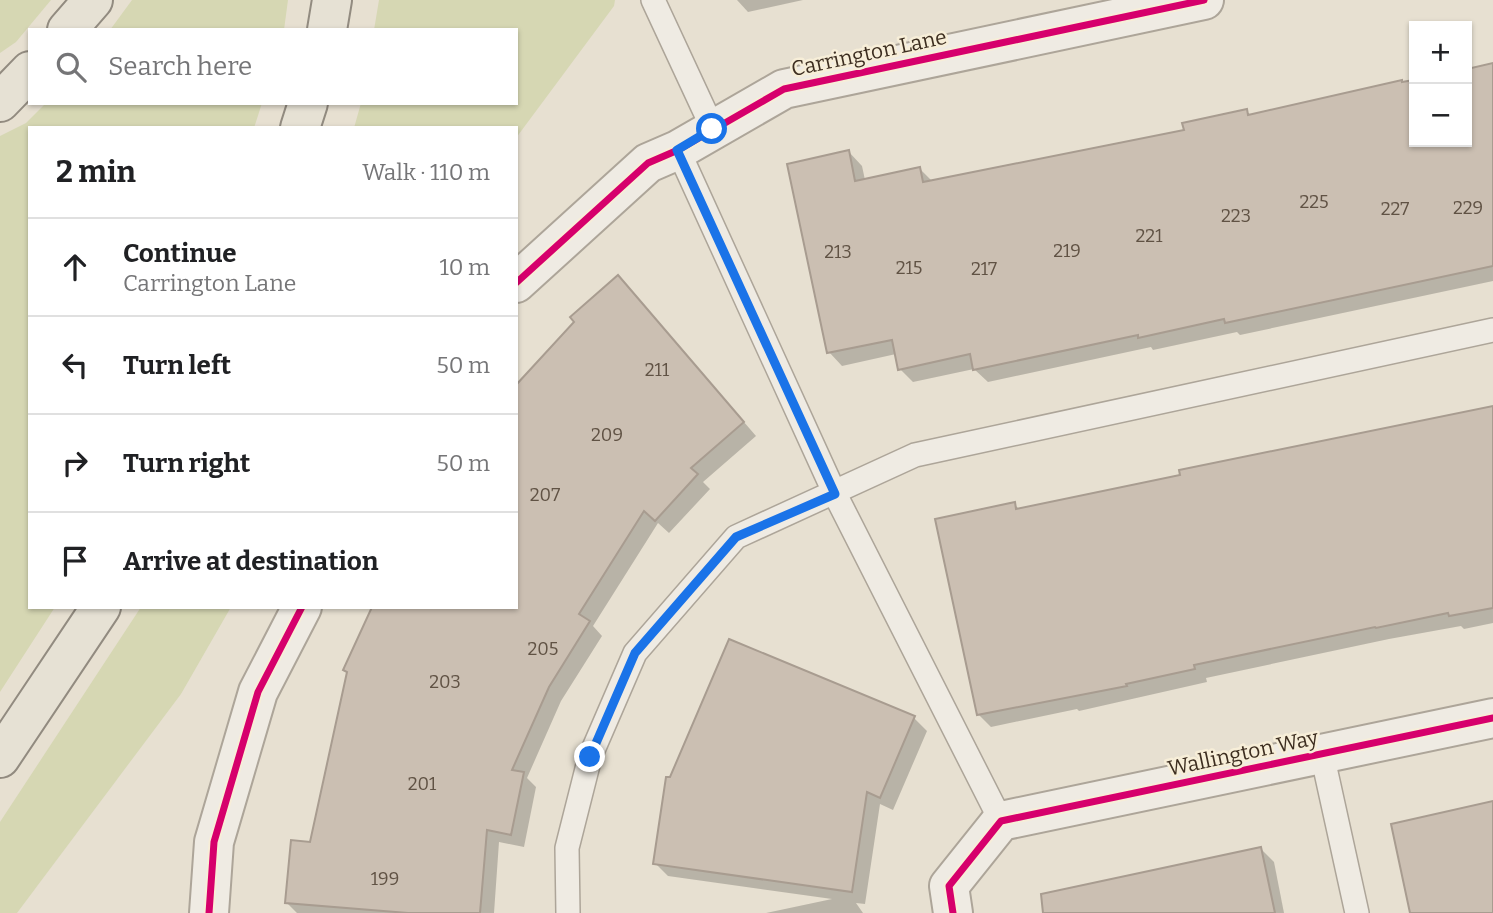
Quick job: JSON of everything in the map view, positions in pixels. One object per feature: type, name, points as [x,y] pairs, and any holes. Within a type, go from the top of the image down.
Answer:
[{"type":"main road","points":[[69,28],[93,0]]},
{"type":"main road","points":[[327,28],[332,0]]},
{"type":"main road","points":[[0,102],[28,73]]},
{"type":"main road","points":[[301,126],[307,105]]},
{"type":"main road","points":[[0,758],[100,609]]},
{"type":"street","name":"Carrington Lane","points":[[518,281],[648,163],[677,150],[784,89],[1204,0]]},
{"type":"street","points":[[209,913],[214,842],[258,692],[301,609]]},
{"type":"street","name":"Wallington Way","points":[[1001,821],[1493,718]]},
{"type":"street","points":[[953,913],[949,886],[1001,821]]},
{"type":"lane","points":[[653,0],[712,129]]},
{"type":"lane","points":[[677,150],[835,494],[1001,821]]},
{"type":"lane","points":[[568,913],[567,848],[590,757],[635,653],[736,537],[835,494],[915,455],[1493,330]]},
{"type":"lane","points":[[1322,754],[1357,913]]},
{"type":"green space","points":[[0,0],[51,0],[16,42],[0,53]]},
{"type":"green space","points":[[132,0],[288,0],[284,28],[111,28]]},
{"type":"green space","points":[[379,0],[615,0],[614,6],[518,135],[518,126],[355,126],[360,105],[518,105],[518,28],[374,28]]},
{"type":"green space","points":[[44,105],[261,105],[255,126],[28,126],[28,609],[54,609],[0,692],[0,136],[26,123]]},
{"type":"green space","points":[[140,609],[230,609],[181,694],[17,913],[0,913],[0,822]]},
{"type":"building","points":[[1493,63],[1493,266],[1225,323],[1224,319],[1138,338],[1138,335],[973,370],[970,354],[898,370],[892,340],[827,353],[787,164],[849,150],[855,181],[920,167],[923,182],[1184,130],[1182,123],[1247,109],[1248,115],[1402,80],[1409,81],[1409,147],[1472,147],[1472,68]]},
{"type":"building","points":[[618,275],[744,422],[691,468],[698,474],[655,521],[644,511],[579,614],[590,621],[549,687],[512,770],[524,772],[511,835],[487,830],[480,913],[408,913],[285,903],[291,840],[310,842],[347,672],[343,670],[371,609],[518,609],[518,383],[574,322],[570,317]]},
{"type":"building","points":[[1493,406],[1493,608],[1449,616],[1448,613],[1375,627],[1194,665],[1195,669],[1126,684],[1127,686],[977,715],[935,519],[1015,502],[1016,509],[1180,475],[1179,470]]},
{"type":"building","points":[[729,639],[915,716],[880,798],[867,792],[852,892],[653,864],[666,777],[670,777]]},
{"type":"building","points":[[1493,801],[1493,913],[1410,913],[1391,824]]},
{"type":"building","points":[[1261,847],[1275,913],[1043,913],[1041,894]]},
{"type":"cycle path","points":[[518,281],[648,163],[678,150],[784,89],[1204,0]]},
{"type":"cycle path","points":[[209,913],[214,842],[258,692],[301,609]]},
{"type":"cycle path","points":[[953,913],[949,886],[1001,821],[1493,718]]},
{"type":"route","points":[[590,757],[635,653],[736,537],[835,494],[677,150],[712,129]]}]
